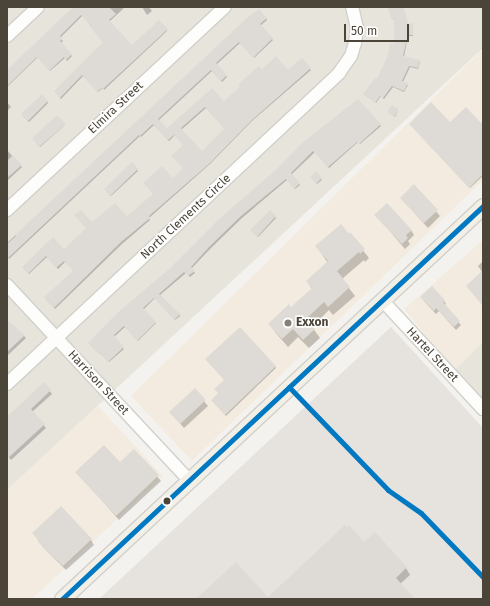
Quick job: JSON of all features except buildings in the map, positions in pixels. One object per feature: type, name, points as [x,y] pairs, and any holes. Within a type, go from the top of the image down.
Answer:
[{"type":"main road","points":[[62,599],[483,206]]},
{"type":"street","points":[[7,36],[38,7]]},
{"type":"street","name":"Elmira Street","points":[[7,210],[225,7]]},
{"type":"street","name":"North Clements Circle","points":[[7,384],[339,73],[351,56],[355,43],[357,28],[352,7]]},
{"type":"street","name":"Harrison Street","points":[[7,285],[189,480]]},
{"type":"street","name":"Hartel Street","points":[[382,300],[483,409]]},
{"type":"shaded area","points":[[7,7],[483,7],[483,48],[7,490]]},
{"type":"shaded area","points":[[483,49],[483,180],[192,461],[131,396]]},
{"type":"shaded area","points":[[483,240],[483,342],[454,370],[404,309]]},
{"type":"shaded area","points":[[391,327],[483,428],[483,599],[99,599]]},
{"type":"shaded area","points":[[483,342],[483,402],[454,370]]},
{"type":"shaded area","points":[[98,406],[163,476],[32,599],[7,599],[7,490]]},
{"type":"transit line","points":[[62,599],[483,206]]},
{"type":"transit line","points":[[289,387],[388,490],[421,513],[483,577]]},
{"type":"place","name":"Exxon","points":[[288,323]]}]
